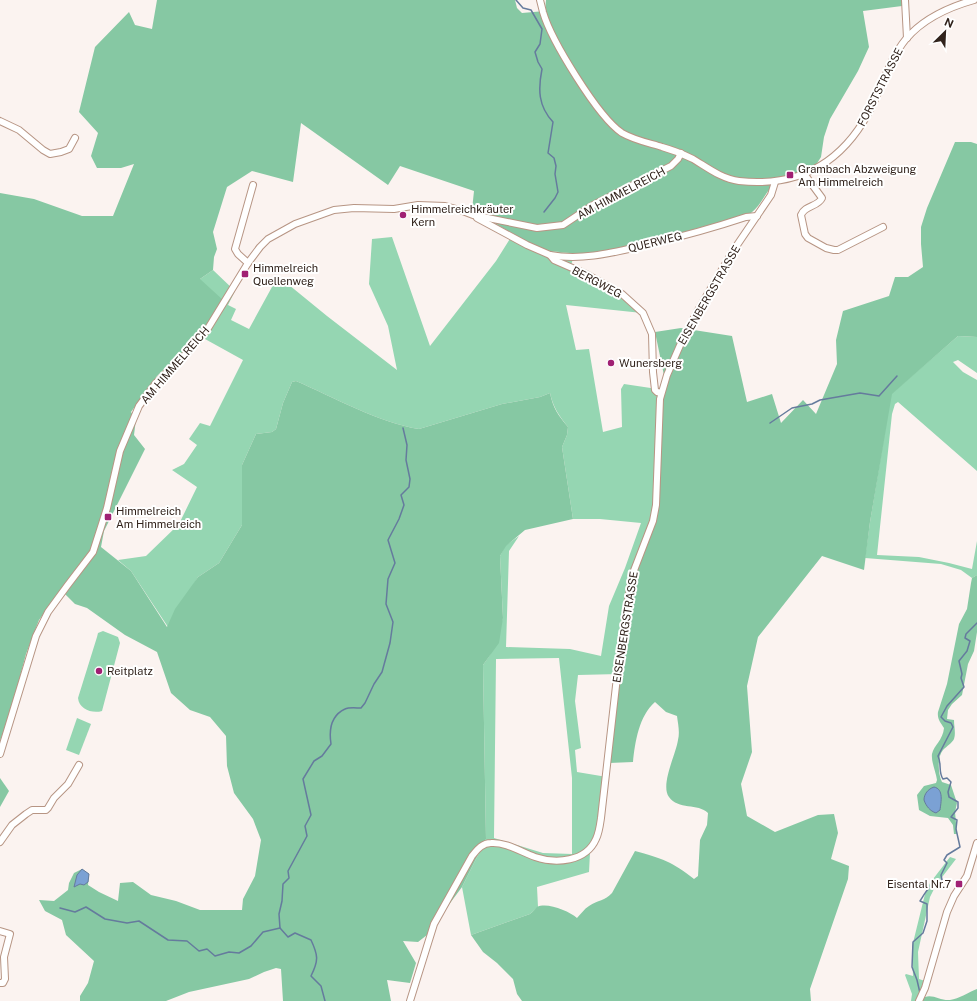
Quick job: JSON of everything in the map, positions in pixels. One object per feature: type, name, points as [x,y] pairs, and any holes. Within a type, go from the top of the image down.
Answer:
[{"type":"street","name":"FORSTSTRASSE","points":[[540,0],[550,30],[569,65],[605,118],[622,133],[681,154],[719,175],[738,181],[775,182],[805,175],[840,150],[854,137],[867,116],[899,49],[907,38],[926,22],[939,14],[957,5],[974,0]]},
{"type":"street","points":[[905,0],[907,38]]},
{"type":"street","points":[[0,121],[19,130],[50,154],[69,149],[75,138]]},
{"type":"street","name":"AM HIMMELREICH","points":[[0,754],[36,636],[48,612],[93,552],[107,508],[120,451],[139,406],[156,383],[185,355],[207,330],[248,263],[268,239],[295,224],[334,210],[354,208],[394,209],[418,205],[433,205],[536,228],[563,225],[593,205],[671,166],[681,154]]},
{"type":"street","points":[[805,175],[822,198],[820,202],[805,210],[801,215],[805,234],[812,241],[826,248],[838,250],[883,228]]},
{"type":"street","name":"EISENBERGSTRASSE","points":[[410,1001],[434,924],[472,856],[477,850],[486,844],[502,844],[535,857],[561,860],[572,859],[582,855],[591,848],[596,840],[601,818],[616,682],[628,600],[633,573],[652,521],[656,505],[661,393],[680,342],[733,251],[771,195],[775,182]]},
{"type":"street","points":[[248,263],[238,254],[235,249],[253,185]]},
{"type":"street","name":"BERGWEG","points":[[473,215],[550,256],[554,260],[586,274],[622,294],[643,313],[652,334],[655,390],[661,393]]},
{"type":"street","name":"QUERWEG","points":[[550,256],[596,256],[678,238],[757,216]]},
{"type":"street","points":[[0,842],[12,825],[26,814],[32,810],[46,810],[54,798],[68,784],[79,765]]},
{"type":"street","points":[[920,999],[925,988],[946,912],[967,876],[977,843]]},
{"type":"street","points":[[0,931],[10,934],[4,957],[5,979],[0,984]]},
{"type":"green space","points":[[157,0],[515,0],[517,8],[522,13],[545,11],[546,0],[902,0],[902,6],[863,11],[869,47],[858,71],[830,119],[824,137],[821,157],[816,165],[778,180],[751,213],[674,235],[615,250],[579,254],[541,250],[472,210],[474,191],[400,166],[388,185],[301,123],[293,182],[252,171],[227,187],[213,232],[217,249],[214,257],[213,270],[200,279],[223,300],[207,327],[157,376],[131,412],[136,419],[134,435],[145,449],[104,531],[101,547],[131,571],[167,627],[175,609],[198,577],[219,563],[242,525],[242,465],[256,434],[272,432],[276,429],[283,403],[292,382],[296,381],[357,409],[389,421],[419,429],[502,404],[540,397],[550,393],[556,411],[568,427],[567,435],[562,447],[573,519],[525,530],[506,546],[500,556],[503,618],[499,643],[483,665],[486,839],[462,887],[442,914],[432,935],[427,935],[418,942],[403,941],[416,963],[410,983],[387,980],[391,1001],[283,1001],[281,969],[276,968],[249,979],[189,992],[166,1001],[80,1001],[80,996],[88,983],[94,961],[66,935],[62,920],[45,911],[39,900],[54,901],[68,890],[69,883],[74,873],[82,869],[89,874],[88,885],[118,901],[120,883],[133,882],[151,895],[176,901],[200,910],[242,910],[243,899],[255,876],[261,840],[253,819],[234,793],[227,766],[226,736],[210,717],[190,710],[171,693],[157,652],[125,635],[87,608],[75,604],[61,590],[39,620],[26,654],[13,703],[0,741],[0,193],[34,199],[82,216],[113,216],[134,164],[121,168],[97,168],[91,156],[98,133],[79,112],[95,47],[129,12],[135,25],[152,29]]},
{"type":"green space","points":[[955,142],[971,142],[977,144],[977,337],[958,336],[892,394],[870,522],[864,570],[822,556],[758,637],[747,686],[752,752],[741,784],[747,816],[775,832],[818,815],[834,814],[838,833],[831,859],[849,866],[848,879],[810,989],[811,1001],[522,1001],[517,994],[513,979],[483,952],[471,935],[530,914],[537,907],[541,906],[552,906],[558,908],[577,918],[587,907],[607,898],[612,893],[635,851],[666,861],[680,868],[694,879],[698,876],[700,840],[707,825],[708,813],[699,808],[677,804],[669,797],[666,785],[669,769],[679,737],[677,716],[666,712],[655,702],[645,714],[639,730],[633,762],[609,763],[619,674],[635,574],[652,529],[662,399],[666,385],[655,332],[681,328],[732,336],[747,402],[772,394],[781,423],[803,400],[816,414],[837,364],[836,340],[843,311],[889,296],[895,277],[908,277],[923,267],[921,227],[927,208]]},
{"type":"green space","points":[[513,234],[541,250],[579,254],[573,259],[571,265],[603,279],[642,313],[566,305],[576,350],[589,349],[603,432],[622,427],[621,389],[624,384],[664,390],[659,493],[619,674],[578,675],[575,701],[581,748],[575,750],[577,772],[607,777],[599,839],[590,853],[589,872],[537,887],[538,907],[530,914],[471,935],[462,887],[486,839],[483,665],[490,655],[503,618],[500,556],[505,546],[519,536],[509,551],[506,647],[570,649],[601,656],[609,606],[625,568],[641,523],[600,519],[573,519],[562,447],[567,435],[568,427],[557,411],[550,393],[540,397],[502,404],[419,429],[389,421],[357,409],[296,381],[292,382],[283,403],[276,429],[272,432],[256,434],[242,465],[242,525],[219,563],[198,577],[168,627],[131,571],[118,560],[146,556],[179,524],[197,487],[172,470],[184,464],[197,445],[189,439],[200,423],[210,426],[243,360],[205,339],[200,334],[200,279],[213,270],[235,291],[228,305],[236,309],[231,320],[249,329],[278,276],[397,370],[388,326],[369,284],[372,239],[392,237],[430,346],[496,261]],"holes":[[[559,658],[572,778],[572,854],[543,853],[494,838],[496,659]]]},
{"type":"green space","points":[[958,336],[977,337],[977,373],[958,360],[953,362],[963,372],[977,380],[977,471],[898,402],[895,404],[892,414],[877,555],[919,557],[972,569],[977,541],[977,575],[972,578],[961,570],[941,564],[865,558],[891,394]]},
{"type":"green space","points":[[977,575],[977,632],[974,651],[968,664],[962,695],[948,710],[947,719],[954,720],[954,739],[943,750],[939,761],[939,770],[942,782],[951,785],[957,803],[955,812],[957,834],[954,834],[953,825],[948,818],[930,816],[919,810],[917,795],[924,786],[936,783],[937,780],[932,754],[942,736],[944,728],[939,719],[938,712],[947,684],[959,624],[967,609],[972,578]]},
{"type":"green space","name":"Reitplatz","points":[[103,631],[118,637],[120,643],[102,711],[94,712],[83,708],[78,698],[98,633]]},
{"type":"green space","points":[[77,718],[91,724],[79,755],[66,750]]},
{"type":"green space","points":[[0,778],[9,791],[0,807]]},
{"type":"green space","points":[[950,857],[956,859],[936,885],[930,897],[918,952],[919,979],[925,981],[917,1001],[911,1001],[912,994],[905,975],[913,976],[912,947],[925,894],[930,883]]},
{"type":"green space","points":[[977,989],[977,1001],[922,1001],[928,996],[947,1000],[953,999]]},
{"type":"water","points":[[934,787],[941,793],[940,810],[936,813],[928,808],[924,800],[927,792]]},
{"type":"water","points":[[82,869],[89,874],[88,882],[84,885],[80,884],[74,887],[77,875]]},
{"type":"waterway","points":[[516,0],[523,8],[531,10],[542,29],[540,44],[535,52],[542,69],[540,97],[544,110],[553,122],[548,153],[554,158],[558,192],[544,212]]},
{"type":"waterway","points":[[770,423],[792,408],[812,404],[820,400],[860,393],[879,396],[897,376]]},
{"type":"waterway","points":[[325,1001],[321,986],[311,976],[317,958],[311,940],[295,933],[288,937],[280,928],[279,914],[282,901],[283,884],[289,878],[288,871],[307,836],[305,826],[311,815],[303,779],[314,761],[322,756],[331,744],[330,734],[333,720],[336,716],[347,708],[361,708],[365,703],[374,684],[382,672],[390,643],[393,622],[386,604],[388,579],[395,563],[388,540],[399,519],[404,505],[401,495],[409,487],[410,479],[406,460],[407,445],[403,428]]},
{"type":"waterway","points":[[920,993],[912,967],[913,942],[923,933],[927,921],[927,904],[920,901],[929,888],[942,880],[941,875],[947,863],[944,860],[947,855],[960,847],[956,829],[957,820],[951,817],[958,808],[958,802],[949,797],[948,792],[951,782],[947,778],[943,779],[940,771],[938,756],[953,727],[951,723],[945,721],[941,717],[947,706],[964,687],[961,678],[962,674],[959,661],[967,651],[970,641],[965,638],[966,634],[977,623]]},
{"type":"waterway","points":[[60,908],[75,912],[86,907],[105,919],[127,923],[139,921],[168,940],[187,941],[199,951],[207,949],[215,956],[229,952],[239,953],[251,946],[263,932],[280,928]]},
{"type":"place","name":"Grambach Abzweigung Am Himmelreich","points":[[790,175]]},
{"type":"place","name":"Himmelreichkräuter Kern","points":[[403,215]]},
{"type":"place","name":"Himmelreich Quellenweg","points":[[245,274]]},
{"type":"place","name":"Wunersberg","points":[[611,363]]},
{"type":"place","name":"Himmelreich Am Himmelreich","points":[[108,517]]},
{"type":"place","name":"Reitplatz","points":[[99,671]]},
{"type":"place","name":"Eisental Nr.7","points":[[959,884]]}]
